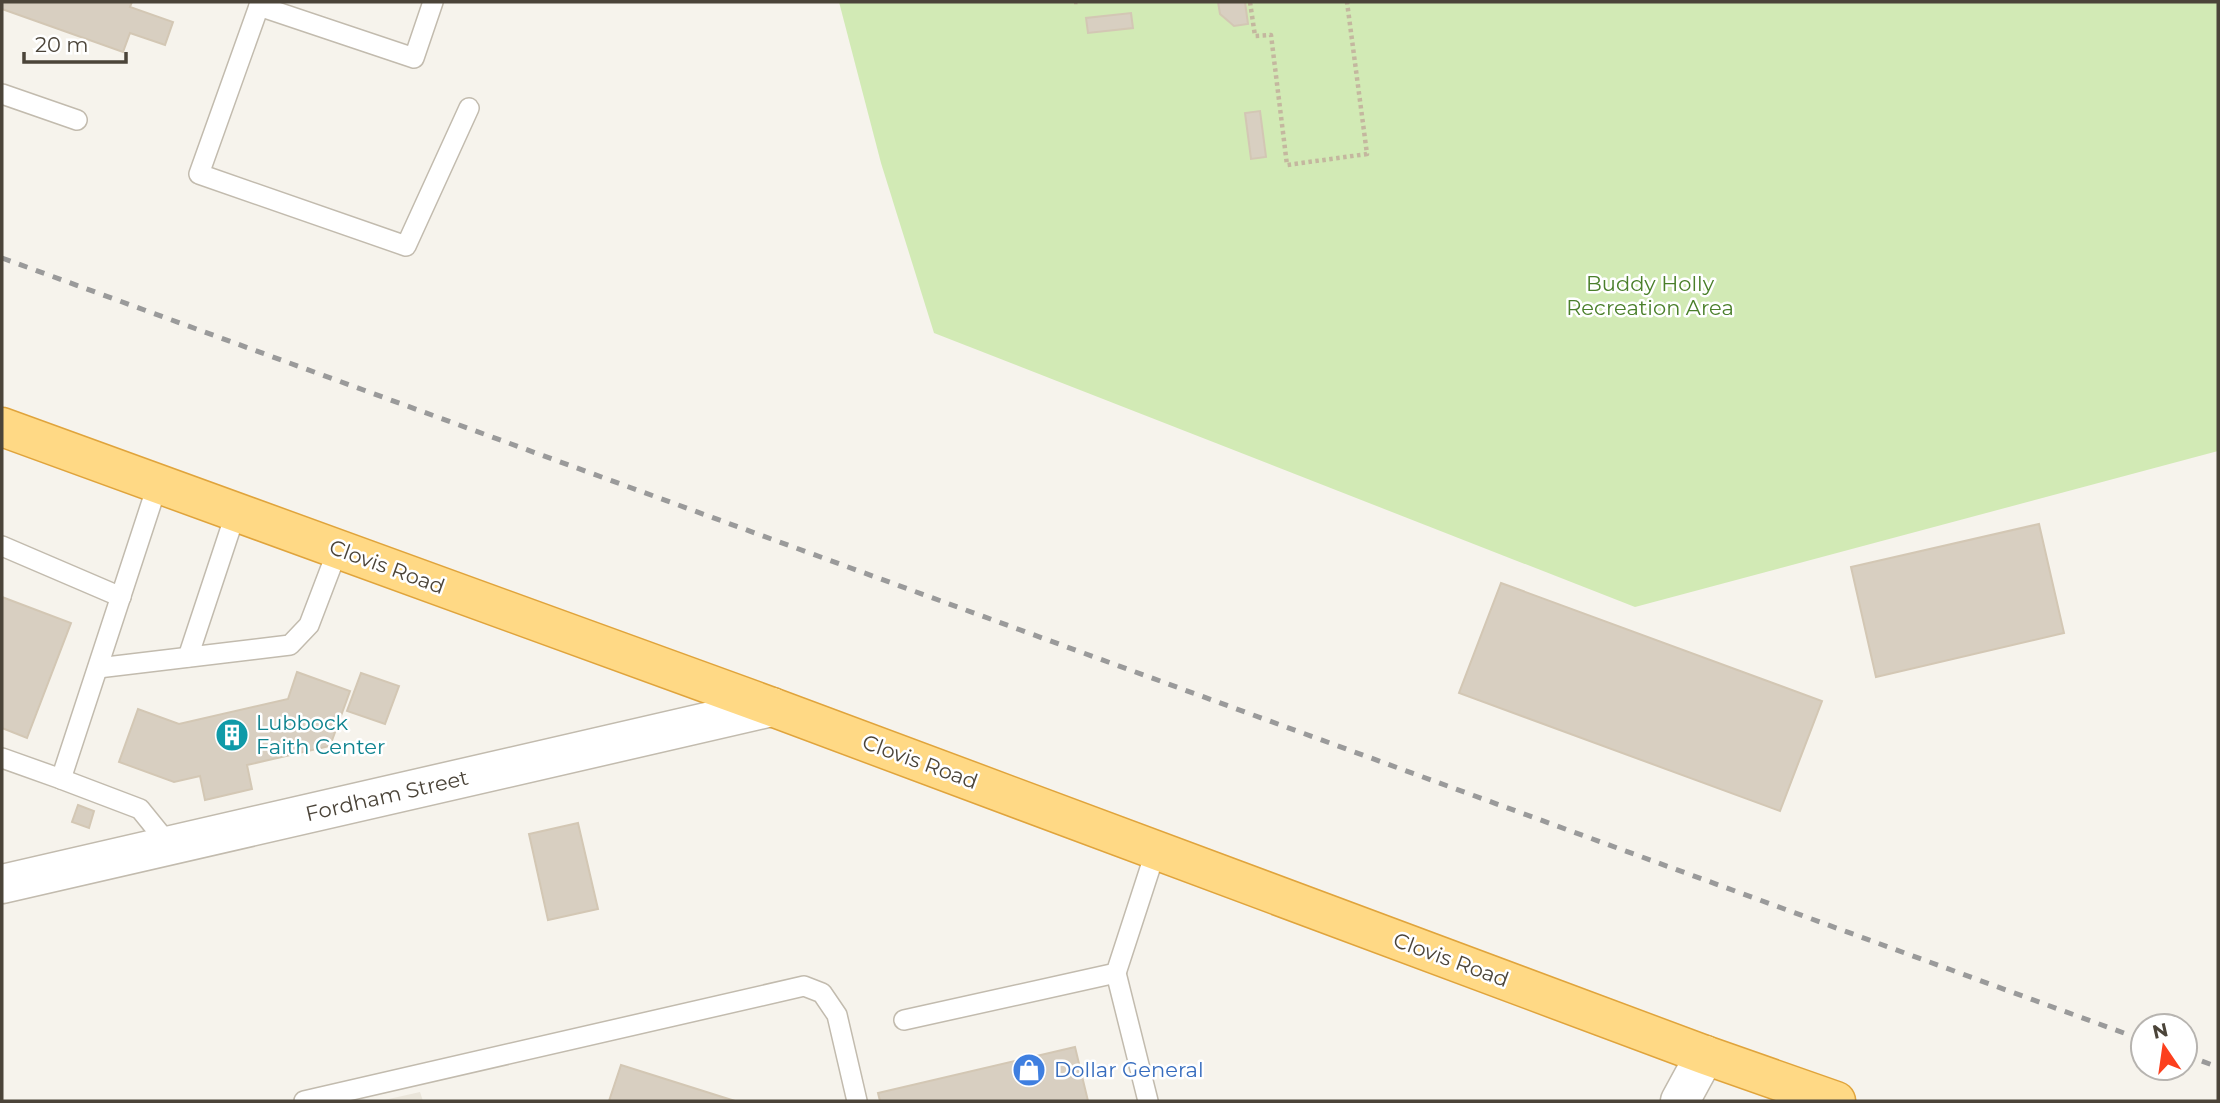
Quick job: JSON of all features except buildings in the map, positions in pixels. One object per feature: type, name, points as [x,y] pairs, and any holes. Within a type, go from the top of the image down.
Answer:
[{"type":"highway","name":"Clovis Road","points":[[2,427],[772,707],[1705,1055],[1836,1101]]},
{"type":"street","name":"Fordham Street","points":[[2,884],[772,707]]},
{"type":"street","points":[[1680,1101],[1705,1055]]},
{"type":"lane","points":[[433,2],[414,58],[260,4],[199,174],[406,246],[469,108]]},
{"type":"lane","points":[[2,94],[77,120]]},
{"type":"lane","points":[[61,779],[158,483]]},
{"type":"lane","points":[[188,657],[236,512]]},
{"type":"lane","points":[[2,546],[121,597]]},
{"type":"lane","points":[[98,668],[290,645],[309,625],[338,549]]},
{"type":"lane","points":[[2,758],[140,809],[170,846]]},
{"type":"lane","points":[[1148,1101],[1116,973],[1156,850]]},
{"type":"lane","points":[[904,1020],[1116,973]]},
{"type":"lane","points":[[304,1101],[803,986],[822,993],[837,1015],[857,1101]]},
{"type":"path","points":[[1250,2],[1255,36],[1271,35],[1287,165],[1367,154],[1347,2]]},
{"type":"shaded area","points":[[420,1092],[423,1101],[380,1101]]},
{"type":"green space","name":"Buddy Holly Recreation Area","points":[[839,2],[2218,2],[2218,451],[1635,607],[934,333],[881,163]]},
{"type":"railway","points":[[2,258],[2129,1035]]},
{"type":"railway","points":[[2199,1060],[2218,1067]]},
{"type":"place","name":"Lubbock Faith Center","points":[[232,735]]},
{"type":"place","name":"Dollar General","points":[[1029,1070]]}]
